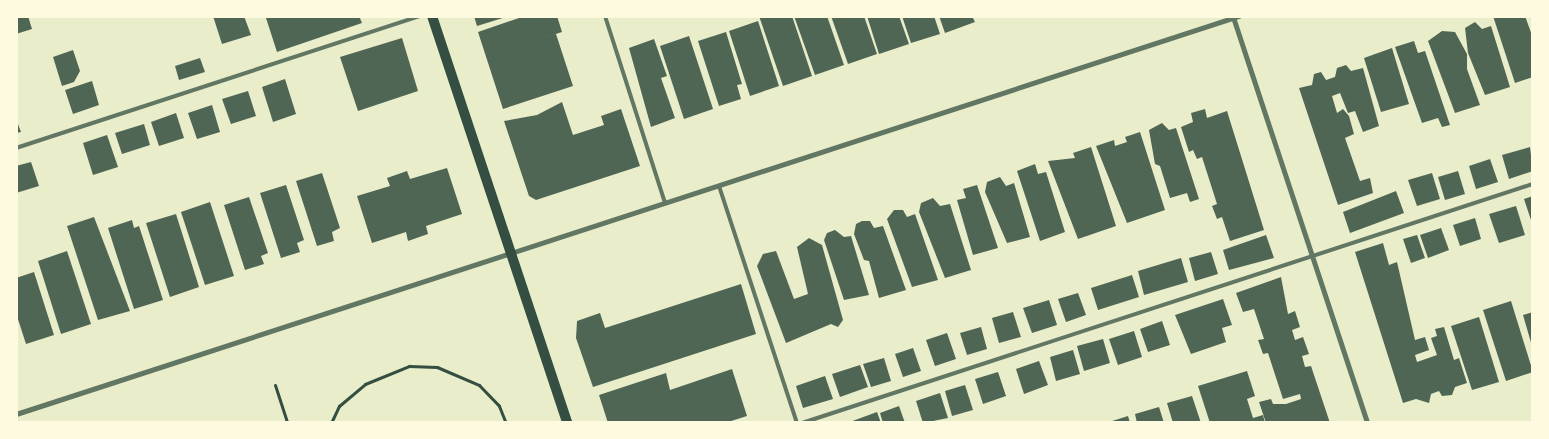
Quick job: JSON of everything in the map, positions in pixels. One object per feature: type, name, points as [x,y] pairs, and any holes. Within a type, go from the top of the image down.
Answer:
[{"type":"main road","points":[[432,16],[567,423]]},
{"type":"street","points":[[16,414],[1235,17],[1368,423]]},
{"type":"lane","points":[[16,148],[421,16]]},
{"type":"lane","points":[[605,16],[665,203]]},
{"type":"lane","points":[[802,423],[1533,184]]},
{"type":"lane","points":[[719,186],[797,423]]},
{"type":"path","points":[[331,423],[339,406],[365,384],[409,366],[437,367],[479,384],[499,406],[506,423]]},
{"type":"path","points":[[275,385],[287,423]]},
{"type":"building","points":[[16,16],[28,16],[32,29],[16,34]]},
{"type":"building","points":[[213,16],[244,16],[251,35],[222,44]]},
{"type":"building","points":[[271,16],[359,16],[362,23],[277,52],[266,18]]},
{"type":"building","points":[[474,16],[506,16],[506,17],[477,26]]},
{"type":"building","points":[[525,16],[557,16],[562,32],[528,43],[556,34],[573,86],[503,109],[478,32]]},
{"type":"building","points":[[759,16],[792,16],[812,76],[783,86]]},
{"type":"building","points":[[794,16],[827,16],[844,65],[815,75]]},
{"type":"building","points":[[831,16],[864,16],[877,54],[848,64]]},
{"type":"building","points":[[867,16],[899,16],[909,44],[879,54]]},
{"type":"building","points":[[902,16],[934,16],[940,34],[911,43]]},
{"type":"building","points":[[939,16],[972,16],[975,22],[945,33]]},
{"type":"building","points":[[1493,16],[1525,16],[1533,38],[1533,77],[1515,83]]},
{"type":"building","points":[[758,21],[779,86],[750,96],[729,31]]},
{"type":"building","points":[[1475,22],[1482,29],[1491,26],[1510,87],[1485,95],[1468,53],[1465,28]]},
{"type":"building","points":[[1442,31],[1455,32],[1467,54],[1467,69],[1480,105],[1455,113],[1428,41]]},
{"type":"building","points":[[726,32],[742,84],[737,85],[741,99],[719,106],[698,41]]},
{"type":"building","points":[[689,36],[713,109],[684,119],[660,46]]},
{"type":"building","points":[[402,38],[418,91],[358,111],[340,57]]},
{"type":"building","points":[[654,39],[667,76],[661,78],[675,118],[651,127],[629,48]]},
{"type":"building","points":[[1414,41],[1418,53],[1425,51],[1450,125],[1442,127],[1438,118],[1422,123],[1395,47]]},
{"type":"building","points":[[1392,48],[1409,104],[1381,112],[1364,58]]},
{"type":"building","points":[[73,50],[80,71],[74,82],[62,86],[53,57]]},
{"type":"building","points":[[200,58],[205,72],[179,80],[175,66]]},
{"type":"building","points":[[1346,65],[1351,71],[1363,68],[1379,126],[1363,132],[1355,111],[1348,113],[1340,93],[1332,96],[1337,113],[1343,109],[1349,116],[1354,134],[1345,138],[1360,181],[1370,178],[1373,193],[1338,205],[1299,88],[1312,85],[1314,74],[1321,72],[1326,80],[1335,77],[1337,68]]},
{"type":"building","points":[[285,79],[296,114],[273,122],[262,87]]},
{"type":"building","points":[[92,81],[99,105],[73,114],[65,90]]},
{"type":"building","points":[[248,91],[256,116],[231,124],[222,99]]},
{"type":"building","points":[[562,102],[573,135],[604,125],[601,116],[621,109],[640,166],[536,200],[529,196],[504,121],[537,115]]},
{"type":"building","points":[[212,105],[220,132],[197,139],[188,113]]},
{"type":"building","points":[[1205,109],[1207,118],[1227,111],[1264,230],[1230,241],[1222,217],[1217,219],[1212,206],[1217,204],[1202,157],[1197,159],[1193,150],[1189,152],[1181,127],[1193,122],[1191,113]]},
{"type":"building","points":[[176,113],[184,138],[159,146],[151,122]]},
{"type":"building","points":[[16,119],[21,132],[16,133]]},
{"type":"building","points":[[1162,123],[1169,130],[1176,128],[1199,199],[1190,202],[1187,193],[1170,198],[1160,166],[1155,164],[1149,130]]},
{"type":"building","points":[[144,124],[150,145],[122,154],[115,133]]},
{"type":"building","points":[[1140,132],[1165,210],[1127,223],[1096,146],[1114,140],[1115,146],[1127,142],[1125,137]]},
{"type":"building","points":[[107,135],[118,167],[93,175],[83,143]]},
{"type":"building","points":[[1091,147],[1116,226],[1078,239],[1048,161],[1075,158],[1073,153]]},
{"type":"building","points":[[1530,147],[1533,171],[1509,179],[1502,155]]},
{"type":"building","points":[[1490,159],[1498,182],[1476,189],[1469,166]]},
{"type":"building","points":[[31,162],[39,186],[16,193],[16,166]]},
{"type":"building","points":[[1035,164],[1038,174],[1046,172],[1065,232],[1040,241],[1017,171]]},
{"type":"building","points":[[447,168],[462,214],[426,226],[428,234],[408,241],[406,232],[372,243],[357,196],[390,186],[387,178],[407,171],[410,179]]},
{"type":"building","points":[[1458,171],[1465,194],[1445,200],[1438,177]]},
{"type":"building","points":[[322,173],[340,228],[332,232],[334,241],[317,246],[296,181]]},
{"type":"building","points":[[1432,173],[1440,199],[1417,206],[1408,180]]},
{"type":"building","points":[[1000,177],[1006,186],[1014,183],[1030,237],[1007,243],[985,192],[987,182]]},
{"type":"building","points":[[286,185],[304,240],[297,243],[300,252],[281,258],[260,193]]},
{"type":"building","points":[[977,185],[998,248],[973,255],[957,200],[966,198],[963,189]]},
{"type":"building","points":[[1396,191],[1404,213],[1350,233],[1343,212]]},
{"type":"building","points":[[1533,196],[1533,223],[1532,223],[1524,199]]},
{"type":"building","points":[[249,197],[268,253],[261,256],[264,264],[245,270],[224,205]]},
{"type":"building","points":[[933,198],[940,206],[950,204],[971,270],[945,278],[919,212],[921,203]]},
{"type":"building","points":[[210,202],[234,276],[205,285],[181,212]]},
{"type":"building","points":[[1516,206],[1525,235],[1499,243],[1489,214]]},
{"type":"building","points":[[894,210],[903,210],[907,217],[915,214],[938,280],[912,287],[887,219]]},
{"type":"building","points":[[176,214],[199,287],[170,297],[146,223]]},
{"type":"building","points":[[94,217],[130,311],[98,320],[67,226]]},
{"type":"building","points":[[1475,218],[1481,239],[1460,246],[1453,225]]},
{"type":"building","points":[[132,220],[134,228],[139,226],[163,300],[134,309],[108,228]]},
{"type":"building","points":[[862,221],[870,221],[874,228],[883,226],[906,290],[879,298],[869,261],[864,260],[854,234],[856,224]]},
{"type":"building","points":[[1441,228],[1449,250],[1428,258],[1420,235]]},
{"type":"building","points":[[835,230],[844,237],[851,236],[869,295],[844,300],[824,240],[827,233]]},
{"type":"building","points":[[1266,235],[1274,258],[1229,270],[1223,250]]},
{"type":"building","points":[[1417,235],[1425,258],[1411,263],[1403,239]]},
{"type":"building","points":[[809,238],[822,245],[843,320],[838,327],[831,324],[786,343],[757,266],[763,254],[776,251],[794,299],[808,294],[797,247]]},
{"type":"building","points":[[1383,243],[1389,265],[1397,262],[1415,340],[1425,337],[1429,350],[1415,355],[1417,362],[1437,355],[1431,338],[1437,336],[1435,329],[1444,327],[1454,360],[1459,358],[1467,383],[1455,387],[1452,395],[1442,396],[1439,391],[1431,394],[1429,403],[1416,399],[1403,403],[1355,252]]},
{"type":"building","points":[[67,251],[91,324],[61,334],[38,261]]},
{"type":"building","points":[[1211,252],[1218,274],[1195,281],[1189,258]]},
{"type":"building","points":[[1181,258],[1188,282],[1144,295],[1138,271]]},
{"type":"building","points":[[34,272],[54,335],[26,344],[16,313],[16,278]]},
{"type":"building","points":[[1132,275],[1139,297],[1098,310],[1091,288]]},
{"type":"building","points":[[1281,277],[1288,314],[1295,311],[1300,327],[1292,330],[1295,340],[1303,337],[1309,354],[1302,356],[1305,367],[1311,366],[1330,423],[1266,423],[1259,402],[1271,399],[1273,404],[1286,404],[1301,399],[1300,394],[1283,399],[1268,353],[1263,354],[1258,340],[1264,339],[1254,309],[1243,312],[1236,293]]},
{"type":"building","points":[[741,284],[756,334],[593,387],[576,338],[577,321],[600,313],[605,328]]},
{"type":"building","points":[[1078,293],[1086,315],[1066,322],[1058,299]]},
{"type":"building","points":[[1223,299],[1232,325],[1222,328],[1226,342],[1191,354],[1175,315]]},
{"type":"building","points":[[1049,300],[1057,325],[1032,333],[1023,308]]},
{"type":"building","points":[[1511,301],[1533,372],[1506,381],[1483,310]]},
{"type":"building","points":[[1013,312],[1021,337],[999,343],[992,318]]},
{"type":"building","points":[[1533,312],[1533,346],[1532,346],[1523,315]]},
{"type":"building","points":[[1479,317],[1499,382],[1472,390],[1451,326]]},
{"type":"building","points":[[1162,321],[1170,345],[1148,352],[1140,329]]},
{"type":"building","points":[[981,327],[987,349],[967,355],[960,333]]},
{"type":"building","points":[[1134,331],[1142,357],[1118,365],[1109,339]]},
{"type":"building","points":[[947,333],[956,359],[935,366],[926,340]]},
{"type":"building","points":[[1103,339],[1110,363],[1084,371],[1077,346]]},
{"type":"building","points":[[913,348],[921,371],[903,377],[895,354]]},
{"type":"building","points":[[1073,350],[1080,374],[1056,381],[1050,357]]},
{"type":"building","points":[[884,358],[891,381],[871,387],[863,364]]},
{"type":"building","points":[[1039,361],[1048,385],[1024,394],[1016,369]]},
{"type":"building","points":[[860,365],[868,387],[840,397],[832,374]]},
{"type":"building","points":[[732,369],[747,416],[725,423],[608,423],[599,395],[666,373],[670,390]]},
{"type":"building","points":[[1247,371],[1255,396],[1247,399],[1253,418],[1263,415],[1265,423],[1210,423],[1198,386]]},
{"type":"building","points":[[998,372],[1006,396],[983,404],[975,379]]},
{"type":"building","points":[[825,376],[833,399],[803,408],[796,386]]},
{"type":"building","points":[[965,385],[973,410],[952,416],[945,391]]},
{"type":"building","points":[[940,393],[948,418],[923,423],[916,401]]},
{"type":"building","points":[[1192,396],[1201,423],[1173,423],[1167,403]]},
{"type":"building","points":[[899,406],[905,423],[883,423],[880,413]]},
{"type":"building","points":[[1159,407],[1164,423],[1137,423],[1135,414]]},
{"type":"building","points":[[877,412],[881,423],[847,423]]},
{"type":"building","points":[[1128,416],[1130,423],[1109,423],[1109,422]]}]
